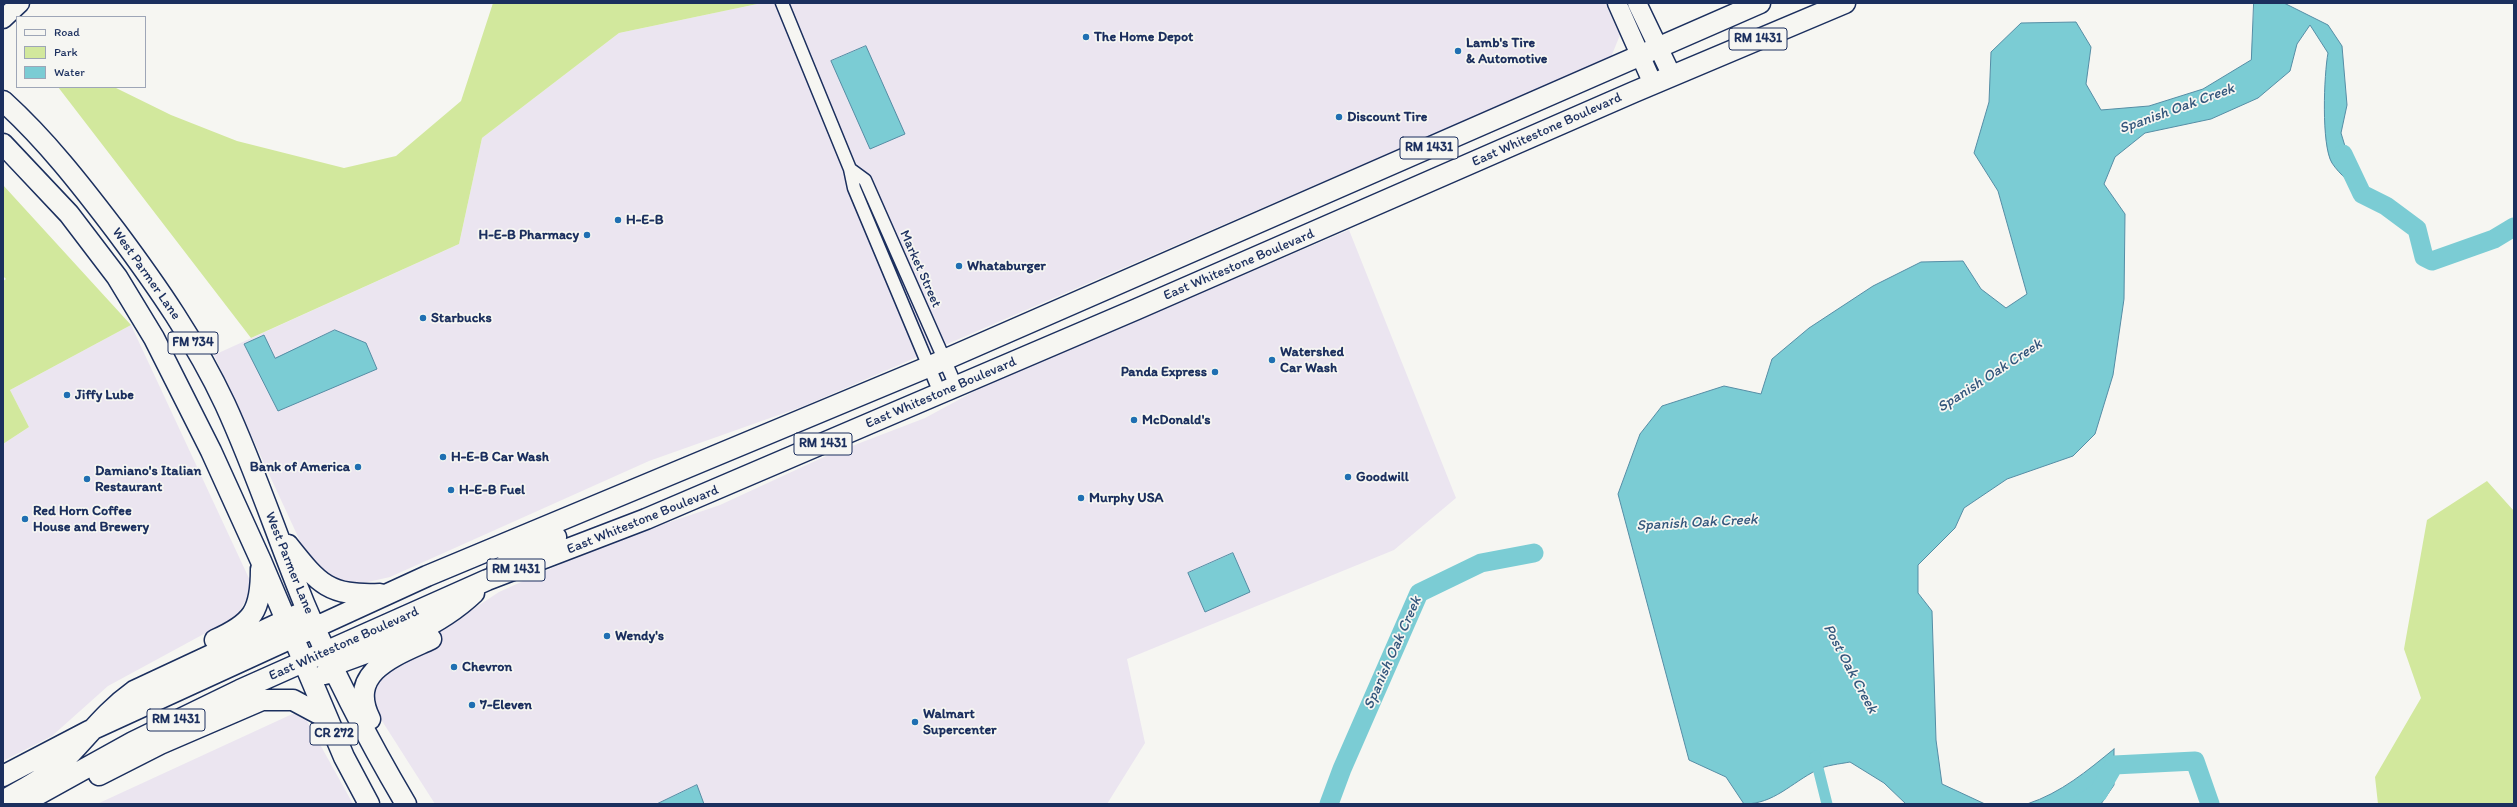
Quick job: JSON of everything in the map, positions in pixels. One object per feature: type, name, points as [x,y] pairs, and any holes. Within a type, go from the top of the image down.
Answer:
[{"type":"main road","name":"East Whitestone Boulevard","points":[[3,776],[46,752],[290,629],[315,627],[388,593],[936,363],[1760,3]]},
{"type":"main road","name":"East Whitestone Boulevard","points":[[487,580],[514,571],[646,519],[948,390],[1653,84],[1845,3]]},
{"type":"main road","name":"West Parmer Lane","points":[[3,101],[23,119],[74,176],[141,264],[196,349],[225,404],[315,627]]},
{"type":"main road","name":"West Parmer Lane","points":[[3,144],[69,214],[121,284],[154,338],[261,561],[290,629]]},
{"type":"main road","name":"East Whitestone Boulevard","points":[[21,804],[133,742],[303,661],[330,658],[422,630],[446,616],[523,551],[578,528],[640,496],[737,456],[754,440]]},
{"type":"main road","points":[[275,530],[311,574],[323,584],[347,594],[388,593]]},
{"type":"main road","points":[[46,752],[113,691],[140,674],[237,630],[253,615],[258,604],[261,561]]},
{"type":"main road","points":[[384,766],[382,742],[365,708],[363,696],[367,680],[378,666],[459,622],[514,571]]},
{"type":"main road","points":[[290,629],[302,610],[304,602]]},
{"type":"main road","name":"FM 734","points":[[315,627],[330,658]]},
{"type":"main road","name":"FM 734","points":[[290,629],[303,661]]},
{"type":"main road","points":[[321,704],[320,686],[330,658]]},
{"type":"main road","name":"CR 272","points":[[330,658],[384,766],[406,804]]},
{"type":"main road","name":"CR 272","points":[[303,661],[344,757],[369,804]]},
{"type":"main road","points":[[53,786],[90,780],[160,744],[262,700],[293,700],[321,715],[330,724]]},
{"type":"main road","points":[[3,800],[57,767],[89,731]]},
{"type":"street","points":[[3,19],[20,3]]},
{"type":"street","name":"Market Street","points":[[782,3],[850,169],[854,188],[948,390]]},
{"type":"street","points":[[1617,3],[1649,51],[1672,76]]},
{"type":"street","points":[[1637,3],[1649,51],[1653,84]]},
{"type":"street","name":"Market Street","points":[[850,169],[865,180],[936,363],[948,390]]},
{"type":"shaded area","points":[[762,3],[1605,3],[1620,35],[1611,57],[804,406],[649,461],[390,577],[350,586],[312,567],[214,355],[459,244],[482,138],[619,33]]},
{"type":"shaded area","points":[[1349,230],[1456,498],[1394,550],[1127,659],[1145,743],[1107,804],[435,804],[368,699],[376,673],[499,592],[605,544],[720,505],[826,456],[925,418],[997,379]]},
{"type":"shaded area","points":[[131,325],[253,587],[237,616],[108,686],[52,736],[3,761],[3,444],[29,427],[10,390]]},
{"type":"shaded area","points":[[301,710],[353,804],[97,804]]},
{"type":"green space","points":[[493,3],[762,3],[619,33],[482,138],[459,244],[251,338],[59,88],[116,88],[171,115],[237,141],[344,168],[396,156],[461,101]]},
{"type":"green space","points":[[3,185],[131,325],[10,390],[29,427],[3,444],[3,281],[6,279],[3,276]]},
{"type":"green space","points":[[2487,481],[2514,511],[2514,804],[2378,804],[2375,777],[2421,698],[2404,649],[2427,520]]},
{"type":"water","points":[[2254,3],[2284,3],[2328,25],[2342,46],[2347,105],[2341,133],[2355,179],[2362,194],[2335,167],[2329,154],[2326,141],[2324,109],[2325,77],[2328,53],[2310,25],[2297,44],[2290,71],[2258,98],[2211,119],[2145,133],[2115,157],[2104,184],[2125,214],[2124,299],[2113,375],[2095,434],[2073,456],[2007,479],[1964,508],[1955,528],[1918,565],[1918,593],[1932,611],[1936,740],[1942,784],[1985,804],[1906,804],[1884,783],[1850,762],[1821,768],[1773,797],[1764,801],[1744,804],[1726,777],[1689,760],[1618,494],[1640,434],[1662,406],[1724,386],[1761,394],[1772,359],[1809,328],[1873,286],[1921,262],[1963,261],[1981,289],[2006,308],[2027,294],[1998,191],[1974,153],[1989,102],[1991,52],[2021,23],[2076,22],[2091,47],[2086,84],[2101,110],[2149,106],[2203,89],[2251,60]]},
{"type":"water","points":[[866,46],[905,134],[870,149],[831,61]]},
{"type":"water","points":[[335,330],[366,343],[377,369],[278,411],[244,344],[264,335],[275,358]]},
{"type":"water","points":[[1233,553],[1250,592],[1205,612],[1188,573]]},
{"type":"water","points":[[2114,749],[2114,785],[2101,804],[2027,804],[2062,788],[2084,773]]},
{"type":"water","points":[[697,785],[704,804],[657,804]]},
{"type":"waterway","points":[[2343,154],[2362,194],[2386,206],[2417,229],[2424,257],[2432,261],[2494,239],[2514,227]]},
{"type":"waterway","name":"Spanish Oak Creek","points":[[1329,804],[1342,769],[1419,593],[1481,563],[1534,553]]},
{"type":"waterway","points":[[1815,756],[1827,804]]},
{"type":"waterway","name":"Post Oak Creek","points":[[2080,804],[2098,793],[2114,765],[2195,761],[2210,804]]},
{"type":"place","name":"The Home Depot","points":[[1086,37]]},
{"type":"place","name":"Lamb's Tire & Automotive","points":[[1458,51]]},
{"type":"place","name":"Discount Tire","points":[[1339,117]]},
{"type":"place","name":"H-E-B","points":[[618,220]]},
{"type":"place","name":"H-E-B Pharmacy","points":[[587,235]]},
{"type":"place","name":"Whataburger","points":[[959,266]]},
{"type":"place","name":"Starbucks","points":[[423,318]]},
{"type":"place","name":"Watershed Car Wash","points":[[1272,360]]},
{"type":"place","name":"Panda Express","points":[[1215,372]]},
{"type":"place","name":"Jiffy Lube","points":[[67,395]]},
{"type":"place","name":"McDonald's","points":[[1134,420]]},
{"type":"place","name":"H-E-B Car Wash","points":[[443,457]]},
{"type":"place","name":"Bank of America","points":[[358,467]]},
{"type":"place","name":"Goodwill","points":[[1348,477]]},
{"type":"place","name":"Damiano's Italian Restaurant","points":[[87,479]]},
{"type":"place","name":"H-E-B Fuel","points":[[451,490]]},
{"type":"place","name":"Murphy USA","points":[[1081,498]]},
{"type":"place","name":"Red Horn Coffee House and Brewery","points":[[25,519]]},
{"type":"place","name":"Wendy's","points":[[607,636]]},
{"type":"place","name":"Chevron","points":[[454,667]]},
{"type":"place","name":"7-Eleven","points":[[472,705]]},
{"type":"place","name":"Walmart Supercenter","points":[[915,722]]}]
